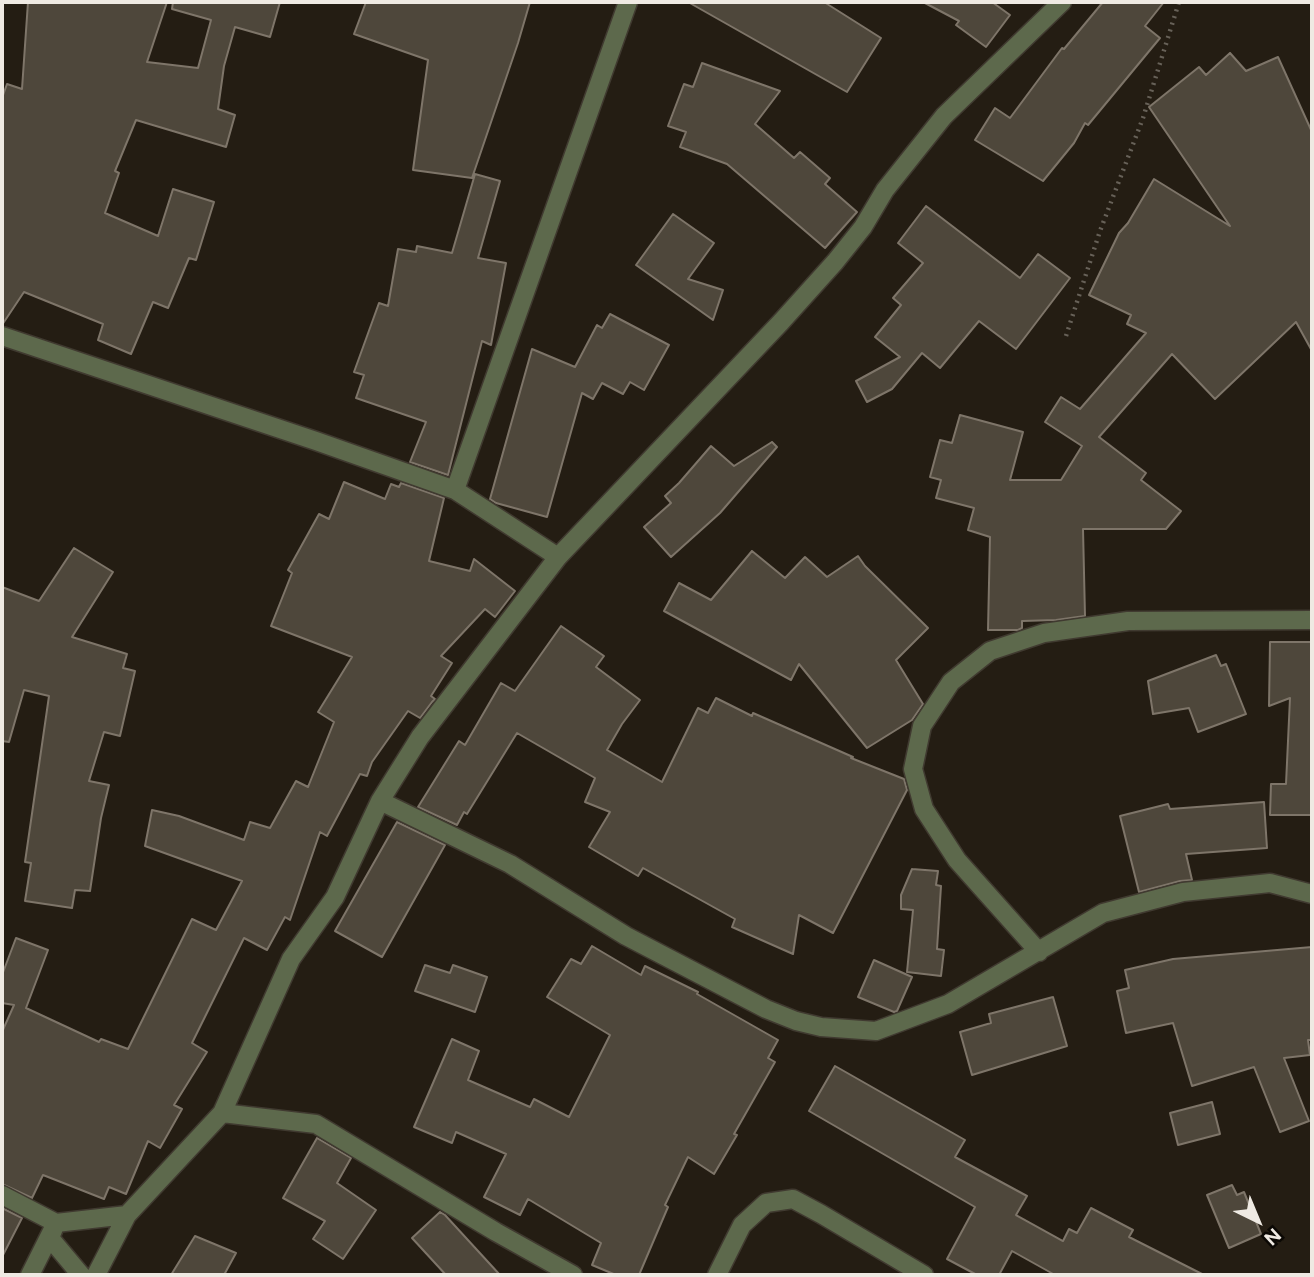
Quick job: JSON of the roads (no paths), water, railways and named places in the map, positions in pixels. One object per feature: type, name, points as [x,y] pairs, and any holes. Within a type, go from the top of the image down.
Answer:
[{"type":"street","points":[[456,490],[628,2]]},
{"type":"street","points":[[96,1275],[127,1215],[222,1113],[290,959],[335,897],[380,801],[420,737],[558,557],[835,262],[863,227],[893,180],[944,116],[1062,2]]},
{"type":"street","points":[[2,336],[456,490],[558,557]]},
{"type":"street","points":[[1039,953],[957,860],[925,809],[913,769],[922,726],[951,682],[990,651],[1044,633],[1128,621],[1312,620]]},
{"type":"street","points":[[380,801],[510,864],[626,936],[766,1009],[821,1027],[876,1031],[948,1004],[1103,913],[1184,892],[1270,883],[1312,894]]},
{"type":"street","points":[[222,1113],[316,1124],[573,1275]]},
{"type":"street","points":[[2,1195],[56,1223],[127,1215]]},
{"type":"street","points":[[717,1275],[742,1225],[766,1203],[793,1199],[924,1275]]},
{"type":"street","points":[[30,1275],[56,1223]]},
{"type":"street","points":[[56,1223],[50,1238],[81,1275]]}]
